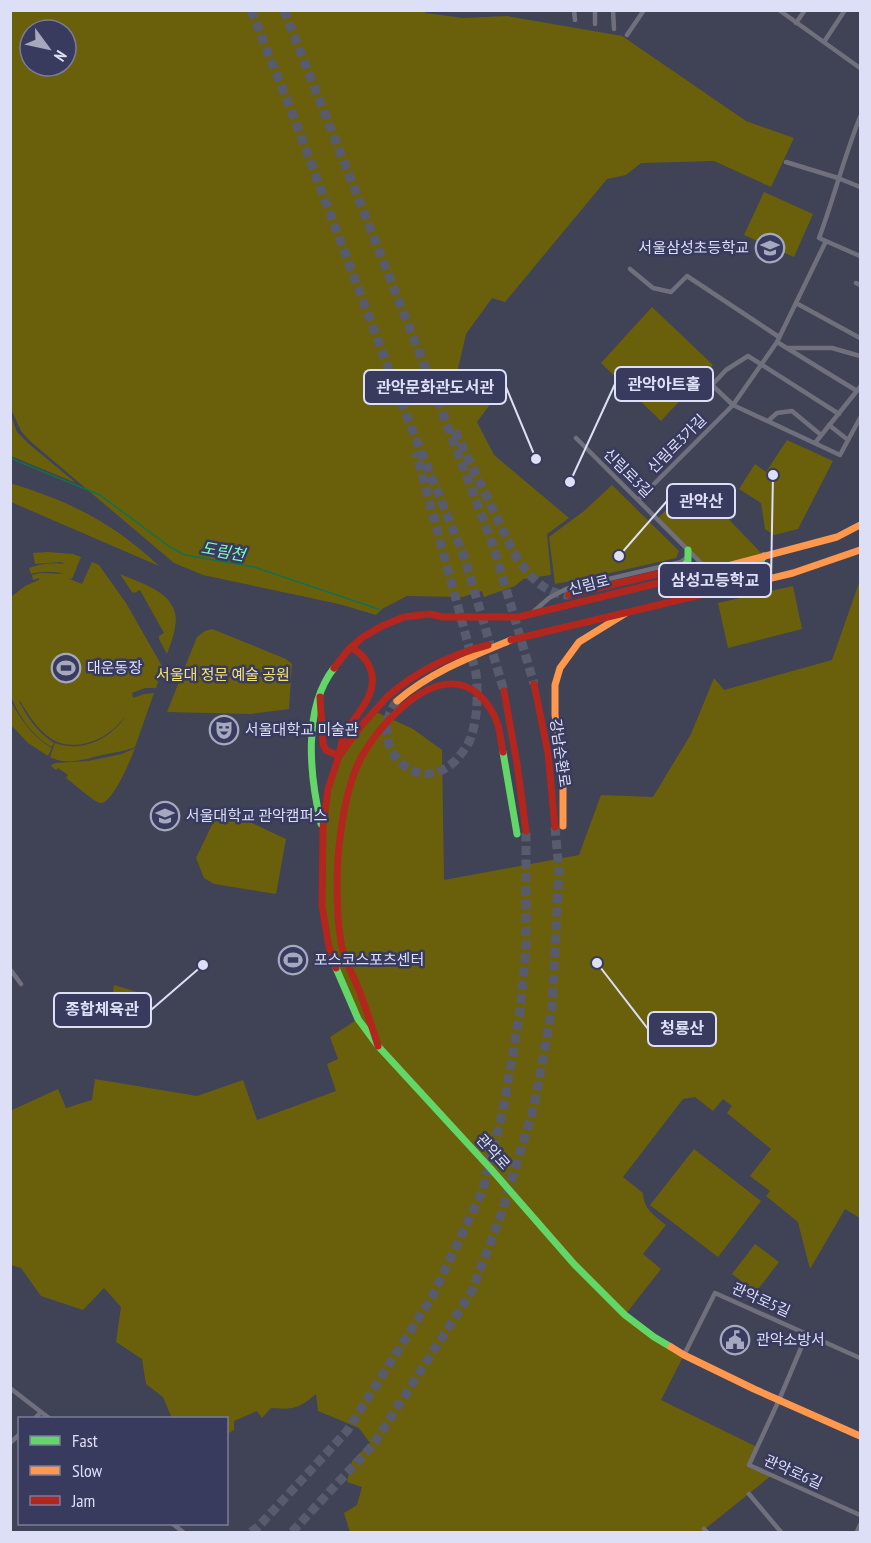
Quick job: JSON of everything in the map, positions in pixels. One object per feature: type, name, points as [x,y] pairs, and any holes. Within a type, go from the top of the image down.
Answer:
[{"type":"main road","name":"신림로","points":[[334,668],[351,647],[363,637],[393,621],[413,615],[519,617],[837,537],[861,525]]},
{"type":"main road","points":[[682,568],[688,561],[688,550]]},
{"type":"main road","points":[[397,701],[409,689],[444,667],[511,640],[783,576],[861,550]]},
{"type":"main road","points":[[764,556],[759,563],[759,574],[783,576]]},
{"type":"main road","points":[[569,595],[682,568],[708,570]]},
{"type":"main road","points":[[720,568],[727,570],[732,576],[729,585],[721,590]]},
{"type":"main road","points":[[563,826],[563,768],[555,715],[555,685],[560,668],[579,642],[627,612]]},
{"type":"main road","name":"관악로","points":[[511,640],[464,651],[416,673],[388,696],[339,756],[328,789],[323,828],[322,906],[329,947],[340,979],[358,1019],[378,1046],[574,1264],[625,1315],[684,1355],[861,1436]]},
{"type":"main road","points":[[320,692],[322,744],[326,750],[339,756],[344,735],[368,699],[373,684],[368,664],[361,653],[351,647]]},
{"type":"main road","name":"관악로","points":[[323,828],[316,804],[312,728],[320,692],[334,668]]},
{"type":"main road","points":[[378,1046],[343,952],[339,925],[340,840],[347,798],[361,757],[396,714],[415,697],[440,685],[456,684],[468,687],[482,696],[493,711],[498,725],[517,834]]},
{"type":"main road","name":"강남순환로","points":[[534,684],[548,753],[555,827]]},
{"type":"main road","points":[[504,691],[512,725],[526,831]]},
{"type":"street","points":[[574,10],[575,20]]},
{"type":"street","points":[[595,10],[595,24]]},
{"type":"street","points":[[613,10],[614,28]]},
{"type":"street","points":[[779,10],[861,68]]},
{"type":"street","points":[[796,22],[805,10]]},
{"type":"street","points":[[824,42],[845,10]]},
{"type":"street","points":[[627,35],[642,12]]},
{"type":"street","points":[[861,117],[819,238],[861,255]]},
{"type":"street","points":[[786,162],[861,187]]},
{"type":"street","name":"신림로3가길","points":[[638,500],[733,405],[778,339],[826,241]]},
{"type":"street","points":[[630,269],[653,288],[670,292],[687,276],[778,339],[786,348],[859,389],[815,443]]},
{"type":"street","points":[[796,303],[861,338]]},
{"type":"street","points":[[786,348],[832,348],[861,356]]},
{"type":"street","points":[[839,414],[748,356],[726,370],[712,385],[733,405],[840,455],[861,418]]},
{"type":"street","points":[[768,422],[777,413],[792,411],[821,435]]},
{"type":"street","points":[[830,426],[848,440]]},
{"type":"street","name":"신림로3길","points":[[576,438],[708,570]]},
{"type":"street","points":[[532,613],[549,598],[566,589],[681,562],[687,557],[688,550]]},
{"type":"street","points":[[10,969],[21,984]]},
{"type":"street","name":"관악로5길","points":[[684,1355],[715,1293],[861,1358]]},
{"type":"street","points":[[779,1400],[807,1334]]},
{"type":"street","points":[[10,1388],[47,1417]]},
{"type":"street","name":"관악로6길","points":[[779,1400],[749,1465],[861,1515]]},
{"type":"street","points":[[37,1417],[41,1412]]},
{"type":"street","points":[[749,1494],[780,1533]]},
{"type":"street","points":[[857,1533],[861,1525]]},
{"type":"green space","points":[[11,11],[425,11],[425,13],[463,18],[507,16],[622,36],[746,121],[794,138],[771,187],[714,161],[641,163],[626,175],[607,179],[505,302],[492,298],[466,334],[457,373],[469,390],[503,387],[477,422],[494,455],[569,518],[547,534],[551,575],[523,579],[515,586],[484,597],[482,591],[463,597],[407,596],[382,609],[376,615],[339,604],[203,575],[174,563],[30,441],[21,431],[11,409]]},
{"type":"green space","points":[[764,192],[813,214],[794,257],[744,235]]},
{"type":"green space","points":[[652,307],[713,365],[661,421],[601,363]]},
{"type":"green space","points":[[10,413],[17,432],[76,483],[11,456]]},
{"type":"green space","points":[[787,440],[833,461],[798,529],[774,535],[765,529],[761,503],[739,489],[755,464],[766,472]]},
{"type":"green space","points":[[10,483],[90,515],[125,537],[159,566],[11,502]]},
{"type":"green space","points":[[694,483],[764,556],[708,569],[657,519]]},
{"type":"green space","points":[[612,485],[679,551],[676,558],[555,584],[549,537],[584,511]]},
{"type":"green space","name":"대운동장","points":[[48,552],[81,557],[72,579],[67,578],[82,584],[92,562],[99,565],[126,603],[162,666],[156,688],[145,688],[132,693],[133,698],[154,693],[135,747],[76,761],[56,760],[50,757],[55,743],[75,746],[94,742],[112,732],[125,717],[113,730],[98,739],[75,745],[64,744],[46,735],[19,701],[34,724],[54,743],[52,747],[33,731],[22,718],[14,703],[11,696],[11,597],[25,586],[39,580],[39,578],[33,580],[32,575],[64,574],[39,572],[31,574],[29,568],[42,564],[65,564],[61,562],[35,564],[33,553]]},
{"type":"green space","points":[[120,574],[159,592],[173,606],[176,616],[175,627],[167,654],[159,639],[159,636],[164,633],[140,590],[132,592]]},
{"type":"green space","points":[[860,580],[860,1218],[845,1209],[810,1269],[798,1222],[766,1196],[770,1191],[750,1176],[771,1149],[727,1113],[732,1106],[723,1099],[713,1111],[695,1097],[683,1099],[623,1177],[643,1193],[645,1204],[666,1225],[643,1254],[661,1269],[625,1315],[684,1355],[661,1400],[757,1447],[749,1465],[772,1475],[705,1529],[707,1532],[350,1532],[344,1513],[357,1505],[362,1487],[347,1482],[352,1461],[370,1443],[359,1428],[318,1411],[316,1394],[296,1407],[271,1408],[262,1418],[257,1411],[234,1421],[234,1430],[228,1433],[228,1417],[172,1417],[163,1397],[146,1384],[142,1359],[116,1342],[121,1307],[104,1288],[83,1310],[41,1296],[21,1268],[11,1265],[10,1111],[58,1089],[66,1108],[92,1100],[95,1079],[197,1096],[243,1080],[257,1120],[336,1091],[327,1064],[338,1059],[330,1037],[358,1019],[340,979],[322,906],[323,828],[333,771],[374,711],[413,729],[442,750],[444,880],[579,855],[601,795],[653,797],[691,734],[714,678],[724,690],[832,660]]},
{"type":"green space","points":[[793,586],[802,629],[728,648],[718,603]]},
{"type":"green space","name":"서울대 정문 예술 공원","points":[[212,629],[286,659],[292,664],[289,709],[251,714],[167,712],[197,637]]},
{"type":"green space","points":[[10,700],[33,733],[52,748],[48,756],[28,743],[11,725]]},
{"type":"green space","points":[[135,748],[115,789],[105,802],[97,802],[88,796],[66,778],[68,775],[51,766],[56,763],[88,761],[122,754]]},
{"type":"green space","points":[[220,808],[286,839],[276,894],[214,884],[204,878],[196,858]]},
{"type":"green space","points":[[114,985],[137,992],[133,1014],[110,1015]]},
{"type":"green space","points":[[694,1149],[761,1201],[718,1257],[650,1205]]},
{"type":"green space","points":[[755,1244],[779,1262],[756,1292],[732,1274]]},
{"type":"waterway","name":"도림천","points":[[10,458],[100,495],[170,547],[185,555],[254,567],[378,609]]},
{"type":"tunnel","points":[[251,10],[405,412],[464,556],[504,691]]},
{"type":"tunnel","points":[[284,10],[494,548],[534,684]]},
{"type":"tunnel","points":[[455,431],[521,564],[542,586],[550,591],[569,595]]},
{"type":"tunnel","points":[[397,701],[388,717],[387,734],[391,749],[400,761],[411,770],[426,774],[441,771],[456,760],[471,737],[475,721],[476,673],[416,452]]},
{"type":"tunnel","points":[[292,1532],[373,1445],[472,1291],[502,1212],[534,1107],[552,1009],[559,871],[555,827]]},
{"type":"tunnel","points":[[251,1532],[347,1431],[432,1297],[483,1190],[503,1111],[520,1012],[526,949],[526,831]]},
{"type":"traffic: fast","points":[[682,568],[688,561],[688,550]]},
{"type":"traffic: fast","points":[[764,556],[759,564],[759,574],[769,575]]},
{"type":"traffic: fast","points":[[321,824],[314,786],[311,744],[317,703],[334,668]]},
{"type":"traffic: fast","points":[[503,752],[517,834]]},
{"type":"traffic: fast","points":[[336,968],[358,1019],[378,1046],[574,1264],[625,1315],[671,1347]]},
{"type":"traffic: slow","points":[[720,568],[837,537],[860,525]]},
{"type":"traffic: slow","points":[[727,589],[793,573],[860,550]]},
{"type":"traffic: slow","points":[[563,826],[563,768],[555,715],[555,685],[560,668],[579,642],[626,613]]},
{"type":"traffic: slow","points":[[397,701],[437,673],[511,640]]},
{"type":"traffic: slow","points":[[671,1347],[754,1389],[860,1436]]},
{"type":"traffic: jam","points":[[569,595],[682,568],[708,569]]},
{"type":"traffic: jam","points":[[334,668],[349,649],[363,637],[404,617],[430,614],[443,617],[519,617],[720,568],[727,570],[732,576],[729,585],[721,590]]},
{"type":"traffic: jam","points":[[511,640],[721,590]]},
{"type":"traffic: jam","points":[[388,696],[411,678],[435,664],[488,645]]},
{"type":"traffic: jam","points":[[320,697],[323,744],[326,750],[339,756],[343,738],[368,698],[372,680],[370,667],[366,660],[351,647]]},
{"type":"traffic: jam","points":[[378,1046],[362,997],[346,962],[338,914],[337,871],[340,836],[346,801],[356,768],[370,744],[395,714],[411,700],[428,690],[445,684],[462,685],[478,694],[484,701],[498,725],[503,752]]},
{"type":"traffic: jam","points":[[534,684],[548,753],[555,827]]},
{"type":"traffic: jam","points":[[504,691],[526,831]]},
{"type":"traffic: jam","points":[[336,968],[329,947],[322,906],[323,828],[328,789],[339,756],[388,696]]},
{"type":"place","name":"서울삼성초등학교","points":[[770,248]]},
{"type":"place","name":"관악문화관도서관","points":[[536,459]]},
{"type":"place","name":"삼성고등학교","points":[[773,475]]},
{"type":"place","name":"관악아트홀","points":[[570,482]]},
{"type":"place","name":"관악산","points":[[619,556]]},
{"type":"place","name":"대운동장","points":[[66,668]]},
{"type":"place","name":"서울대학교 미술관","points":[[224,730]]},
{"type":"place","name":"서울대학교 관악캠퍼스","points":[[165,816]]},
{"type":"place","name":"포스코스포츠센터","points":[[293,960]]},
{"type":"place","name":"청룡산","points":[[597,963]]},
{"type":"place","name":"종합체육관","points":[[203,965]]},
{"type":"place","name":"관악소방서","points":[[735,1340]]}]
